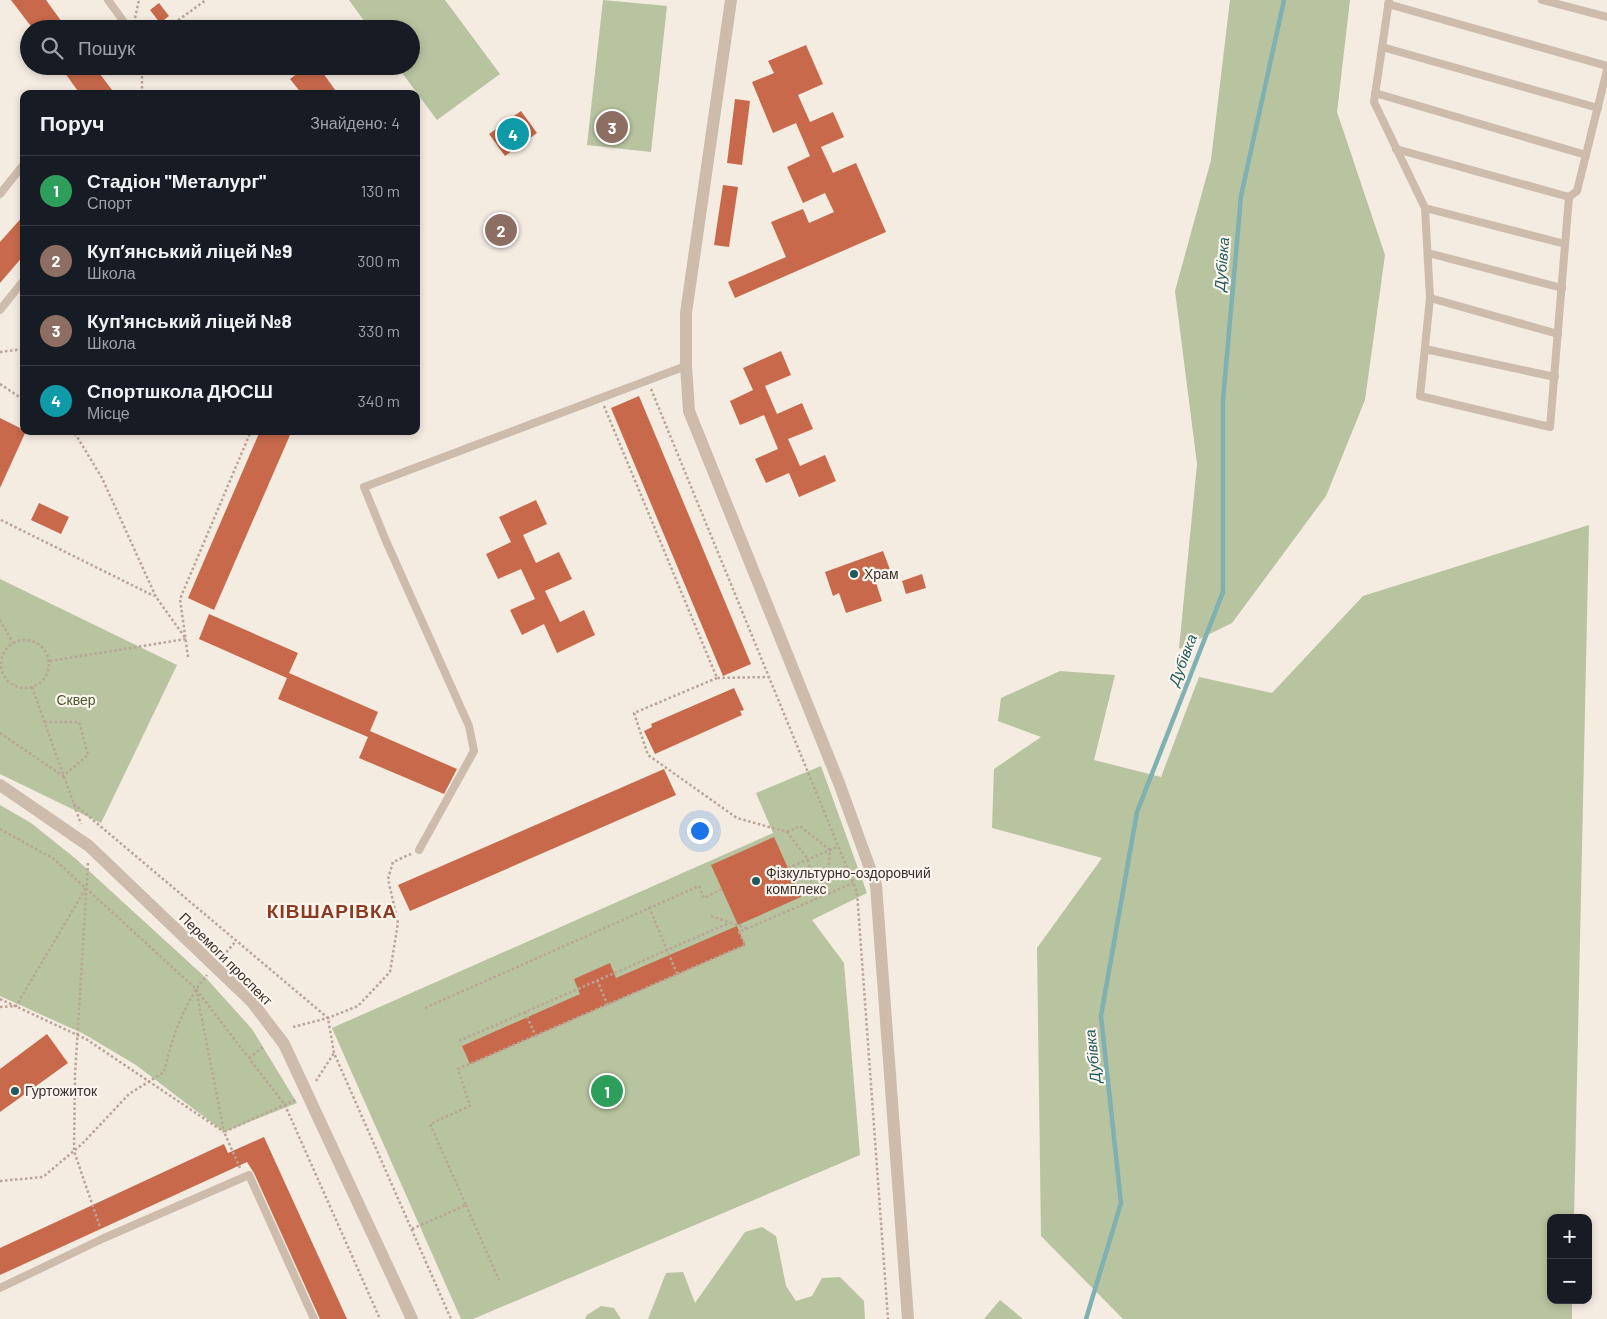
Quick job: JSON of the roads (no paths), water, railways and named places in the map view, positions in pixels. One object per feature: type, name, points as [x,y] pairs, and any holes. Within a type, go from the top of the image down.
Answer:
[{"type":"street","points":[[732,0],[686,313],[686,366],[690,411],[839,783],[876,885],[908,1319]]},
{"type":"street","name":"Перемоги проспект","points":[[0,785],[89,846],[211,970],[252,1002],[284,1044],[412,1319]]},
{"type":"lane","points":[[108,0],[122,20]]},
{"type":"lane","points":[[1542,0],[1607,17]]},
{"type":"lane","points":[[1607,66],[1388,2],[1374,102],[1425,208],[1430,298],[1420,396],[1550,426],[1569,197],[1577,191],[1607,70]]},
{"type":"lane","points":[[1382,47],[1598,108]]},
{"type":"lane","points":[[1375,93],[1586,155]]},
{"type":"lane","points":[[1396,149],[1569,197]]},
{"type":"lane","points":[[0,194],[20,169]]},
{"type":"lane","points":[[1425,208],[1566,244]]},
{"type":"lane","points":[[1428,253],[1562,288]]},
{"type":"lane","points":[[0,310],[20,285]]},
{"type":"lane","points":[[1430,298],[1558,334]]},
{"type":"lane","points":[[1425,349],[1554,377]]},
{"type":"lane","points":[[419,850],[474,751],[469,726],[386,541],[364,487],[686,366]]},
{"type":"lane","points":[[0,1288],[104,1238],[249,1175],[314,1319]]},
{"type":"waterway","name":"Дубівка","points":[[1086,1319],[1121,1203],[1101,1016],[1137,812],[1223,592],[1223,400],[1241,196],[1284,0]]},
{"type":"place","name":"Куп'янський ліцей №8","points":[[612,127]]},
{"type":"place","name":"Спортшкола ДЮСШ","points":[[513,134]]},
{"type":"place","name":"Куп’янський ліцей №9","points":[[501,230]]},
{"type":"place","name":"Храм","points":[[854,574]]},
{"type":"place","name":"Фізкультурно-оздоровчий комплекс","points":[[756,881]]},
{"type":"place","name":"Гуртожиток","points":[[15,1091]]},
{"type":"place","name":"Стадіон \"Металург\"","points":[[607,1091]]},
{"type":"district","name":"КІВШАРІВКА","points":[[332,911]]},
{"type":"park label","name":"Сквер","points":[[76,700]]}]
